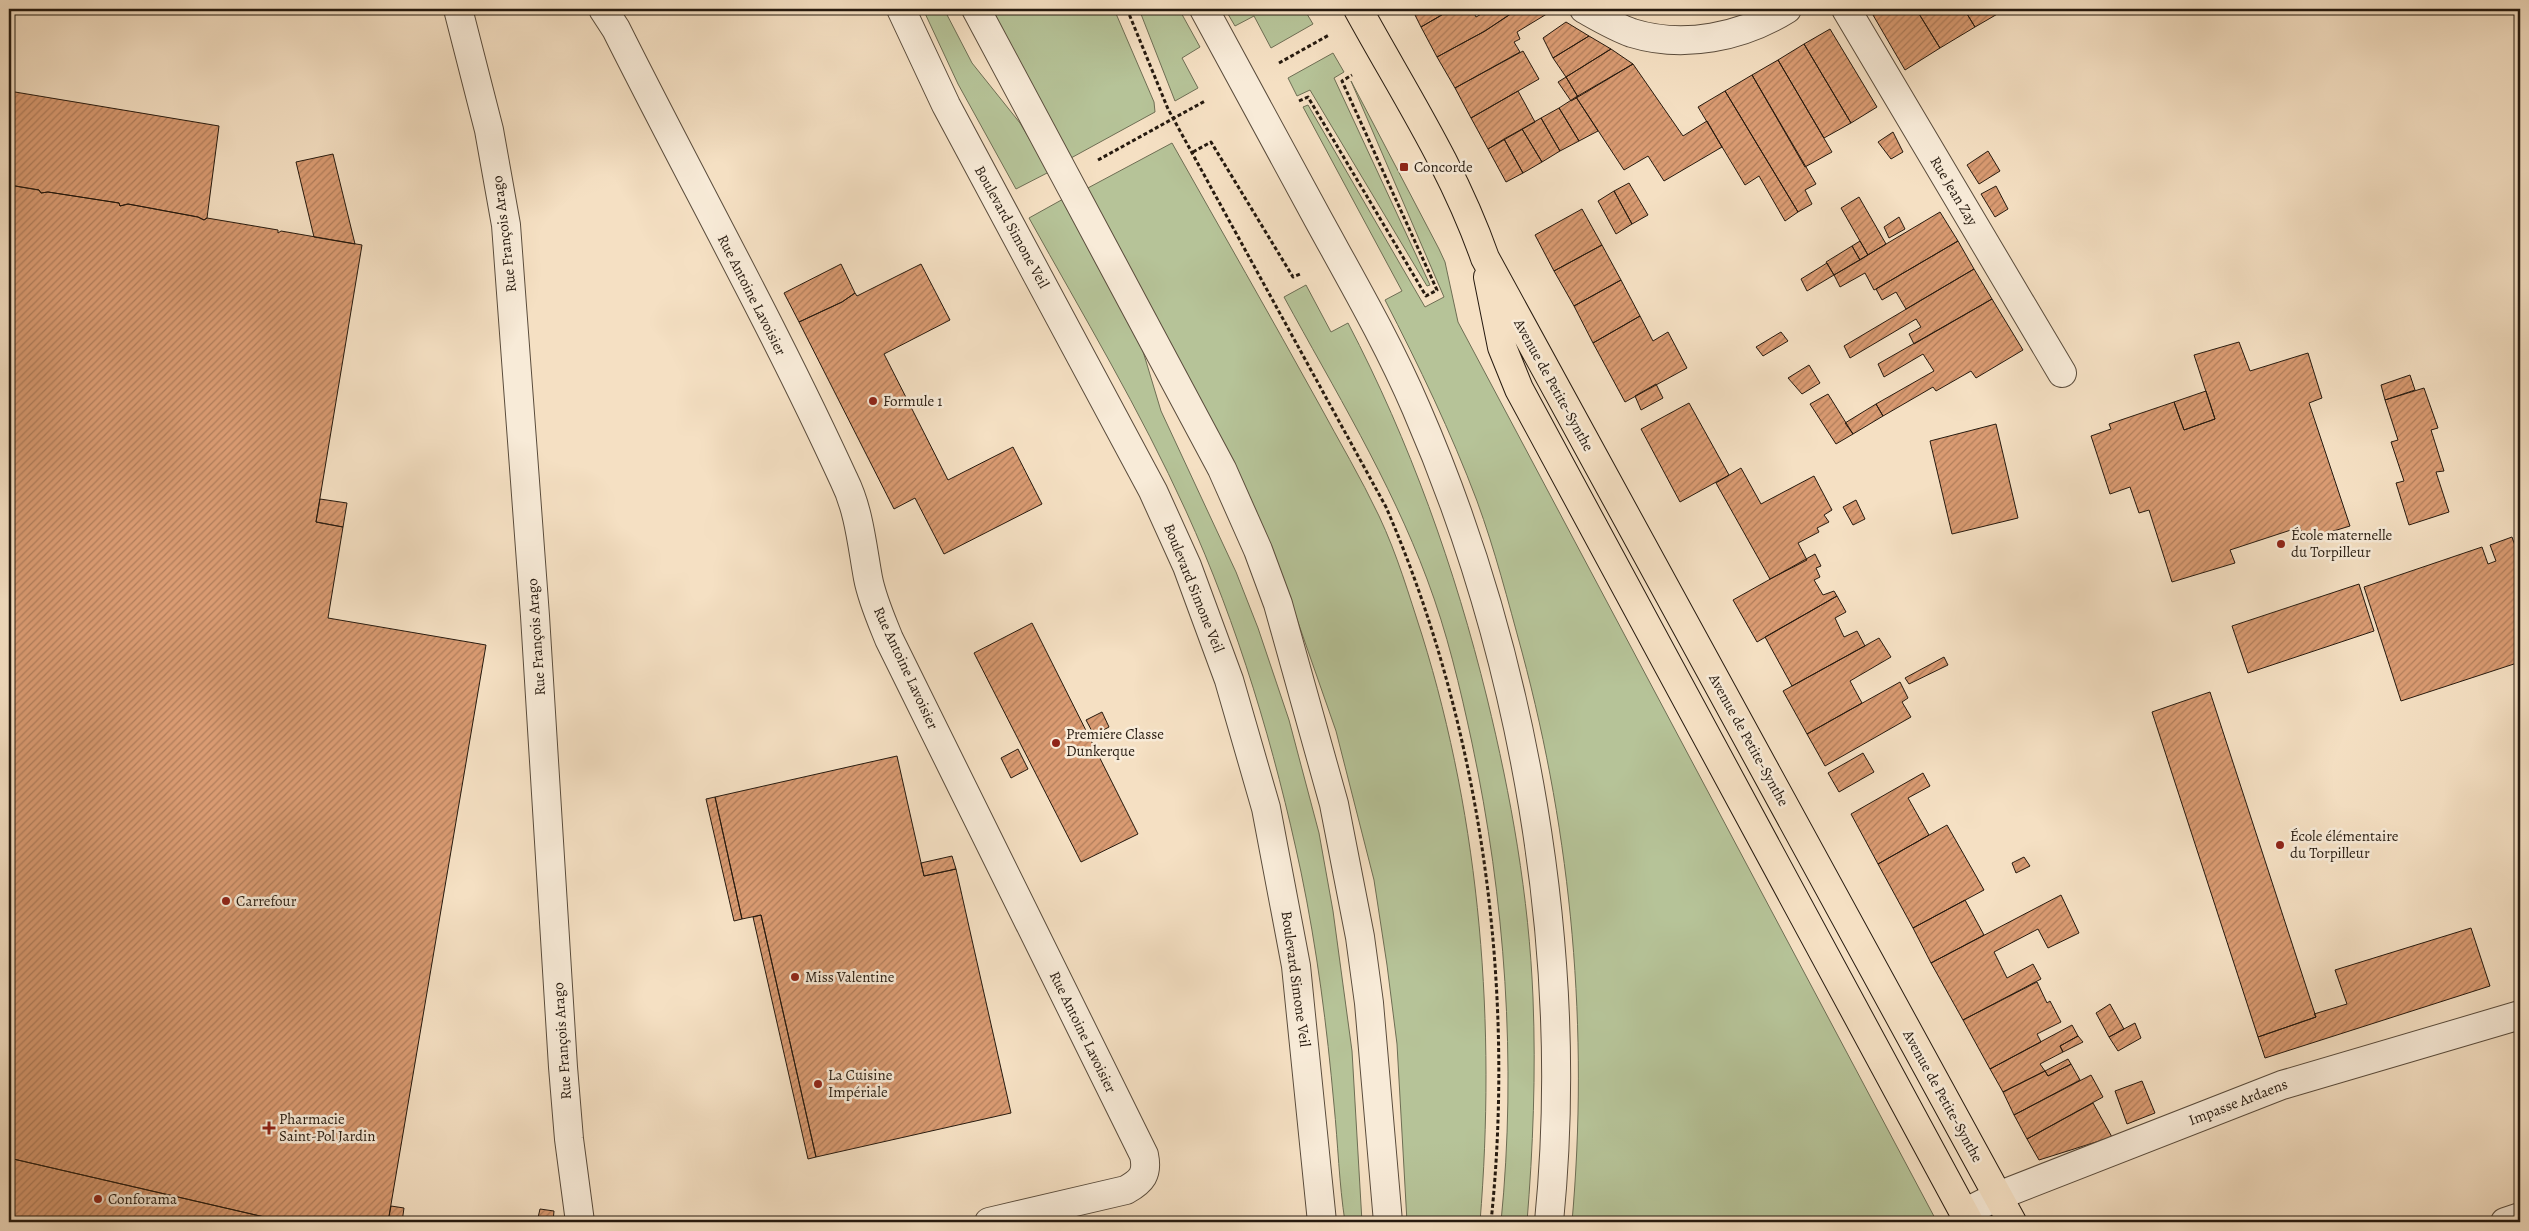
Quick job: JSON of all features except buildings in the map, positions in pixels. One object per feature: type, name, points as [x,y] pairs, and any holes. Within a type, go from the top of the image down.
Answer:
[{"type":"main road","name":"Avenue de Petite-Synthe","points":[[1358,9],[1421,118],[1451,175],[1473,223],[1485,258],[1502,347],[1519,389],[1967,1218]]},
{"type":"main road","name":"Avenue de Petite-Synthe","points":[[1485,258],[2012,1222]]},
{"type":"street","name":"Rue François Arago","points":[[445,9],[468,56]]},
{"type":"street","name":"Rue François Arago","points":[[458,9],[468,56],[489,130],[506,225],[535,616],[563,1067],[569,1139],[580,1222]]},
{"type":"street","name":"Rue Antoine Lavoisier","points":[[603,9],[616,29],[749,288],[845,481],[857,520],[868,581],[886,632],[1144,1155],[1147,1169],[1140,1182],[1115,1194],[1070,1213],[989,1222]]},
{"type":"street","name":"Boulevard Simone Veil","points":[[901,9],[949,111],[1153,491],[1187,566],[1229,680],[1266,808],[1296,966],[1322,1222]]},
{"type":"street","points":[[976,9],[1222,469],[1258,550],[1278,604],[1315,733],[1349,876],[1369,1002],[1388,1222]]},
{"type":"street","points":[[1204,9],[1392,354],[1427,434],[1463,527],[1485,601],[1524,761],[1548,914],[1555,1007],[1556,1069],[1549,1222]]},
{"type":"street","points":[[1584,9],[1612,25],[1632,33],[1648,37],[1678,40],[1710,38],[1731,34],[1762,22],[1787,9]]},
{"type":"street","name":"Rue Jean Zay","points":[[1846,9],[2062,373]]},
{"type":"street","name":"Impasse Ardaens","points":[[1967,1218],[1998,1196],[2282,1085],[2520,1015]]},
{"type":"street","points":[[1378,1222],[1379,1124]]},
{"type":"street","points":[[2505,1222],[2520,1217]]},
{"type":"path","points":[[1127,9],[1175,119],[1386,507],[1414,575],[1440,654],[1474,810],[1491,930],[1497,1029],[1497,1095],[1491,1222]]},
{"type":"path","points":[[1279,63],[1335,32]]},
{"type":"path","points":[[1300,101],[1308,96],[1426,296],[1438,290],[1342,81],[1357,72]]},
{"type":"path","points":[[1067,178],[1205,101]]},
{"type":"path","points":[[1193,152],[1212,142],[1293,276],[1300,274]]},
{"type":"green space","points":[[923,9],[944,9],[972,63],[1020,123],[1049,172],[1016,189],[958,84]]},
{"type":"green space","points":[[990,9],[1114,9],[1154,102],[1155,112],[1071,158]]},
{"type":"green space","points":[[1139,9],[1179,9],[1200,47],[1182,58],[1198,88],[1175,101]]},
{"type":"green space","points":[[1225,9],[1304,9],[1313,24],[1271,48],[1254,16],[1235,26]]},
{"type":"green space","points":[[1333,53],[1344,72],[1334,78],[1430,285],[1427,286],[1310,90],[1297,96],[1288,78]]},
{"type":"green space","points":[[1351,81],[1445,262],[1458,322],[1937,1222],[1572,1222],[1577,1150],[1577,1006],[1564,863],[1553,793],[1539,722],[1522,652],[1484,519],[1445,424],[1385,300],[1402,291],[1303,107],[1308,105],[1425,307],[1444,297]]},
{"type":"green space","points":[[1172,143],[1301,371],[1372,502],[1397,560],[1422,635],[1442,706],[1458,779],[1470,852],[1479,926],[1486,1074],[1485,1148],[1480,1222],[1407,1222],[1397,1044],[1387,965],[1374,880],[1336,731],[1292,605],[1086,189]]},
{"type":"green space","points":[[1065,198],[1142,348],[1161,411],[1236,572],[1258,628],[1289,720],[1319,833],[1333,911],[1352,1051],[1362,1222],[1345,1222],[1328,1047],[1317,959],[1291,826],[1267,734],[1222,598],[1186,511],[1150,436],[1029,218]]},
{"type":"green space","points":[[1306,285],[1331,332],[1348,323],[1411,460],[1429,506],[1460,601],[1496,735],[1518,847],[1531,960],[1534,1082],[1527,1222],[1501,1222],[1508,1102],[1505,981],[1493,861],[1463,701],[1441,619],[1412,542],[1379,471],[1284,297]]},
{"type":"place","name":"Concorde","points":[[1404,167]]},
{"type":"place","name":"Formule 1","points":[[873,401]]},
{"type":"place","name":"École maternelle du Torpilleur","points":[[2281,544]]},
{"type":"place","name":"Premiere Classe Dunkerque","points":[[1056,743]]},
{"type":"place","name":"École élémentaire du Torpilleur","points":[[2280,845]]},
{"type":"place","name":"Carrefour","points":[[226,901]]},
{"type":"place","name":"Miss Valentine","points":[[795,977]]},
{"type":"place","name":"La Cuisine Impériale","points":[[818,1084]]},
{"type":"place","name":"Pharmacie Saint-Pol Jardin","points":[[269,1128]]},
{"type":"place","name":"Conforama","points":[[98,1199]]}]
